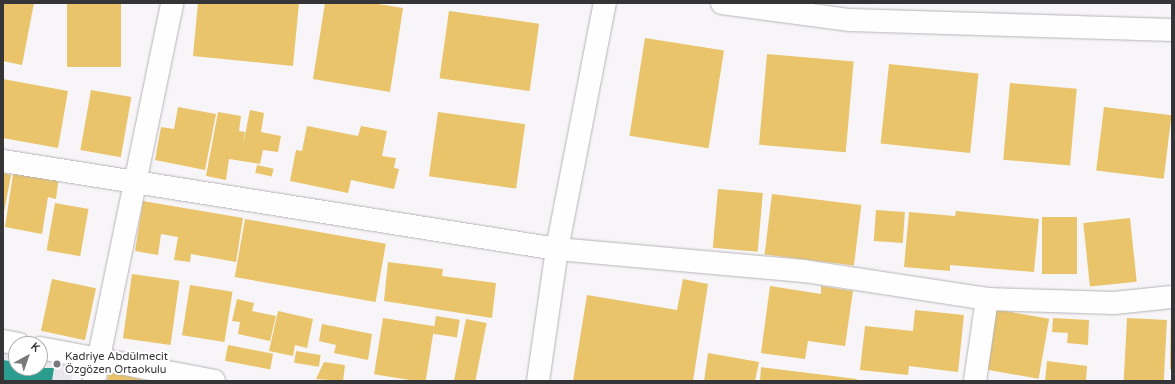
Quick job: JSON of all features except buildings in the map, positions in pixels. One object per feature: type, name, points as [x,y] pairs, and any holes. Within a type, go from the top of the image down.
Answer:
[{"type":"street","points":[[94,381],[172,3]]},
{"type":"street","points":[[538,381],[557,249],[605,3]]},
{"type":"street","points":[[722,3],[851,12],[1172,30]]},
{"type":"street","points":[[3,160],[134,183],[557,249],[804,271],[987,298],[1114,303],[1172,296]]},
{"type":"street","points":[[975,381],[987,298]]},
{"type":"street","points":[[48,349],[214,381]]},
{"type":"shaded area","name":"Kadriye Abdülmecit Özgözen Ortaokulu","points":[[3,349],[8,350],[8,376],[48,376],[48,355],[74,360],[71,381],[3,381]]},
{"type":"place","name":"Kadriye Abdülmecit Özgözen Ortaokulu","points":[[57,364]]}]
